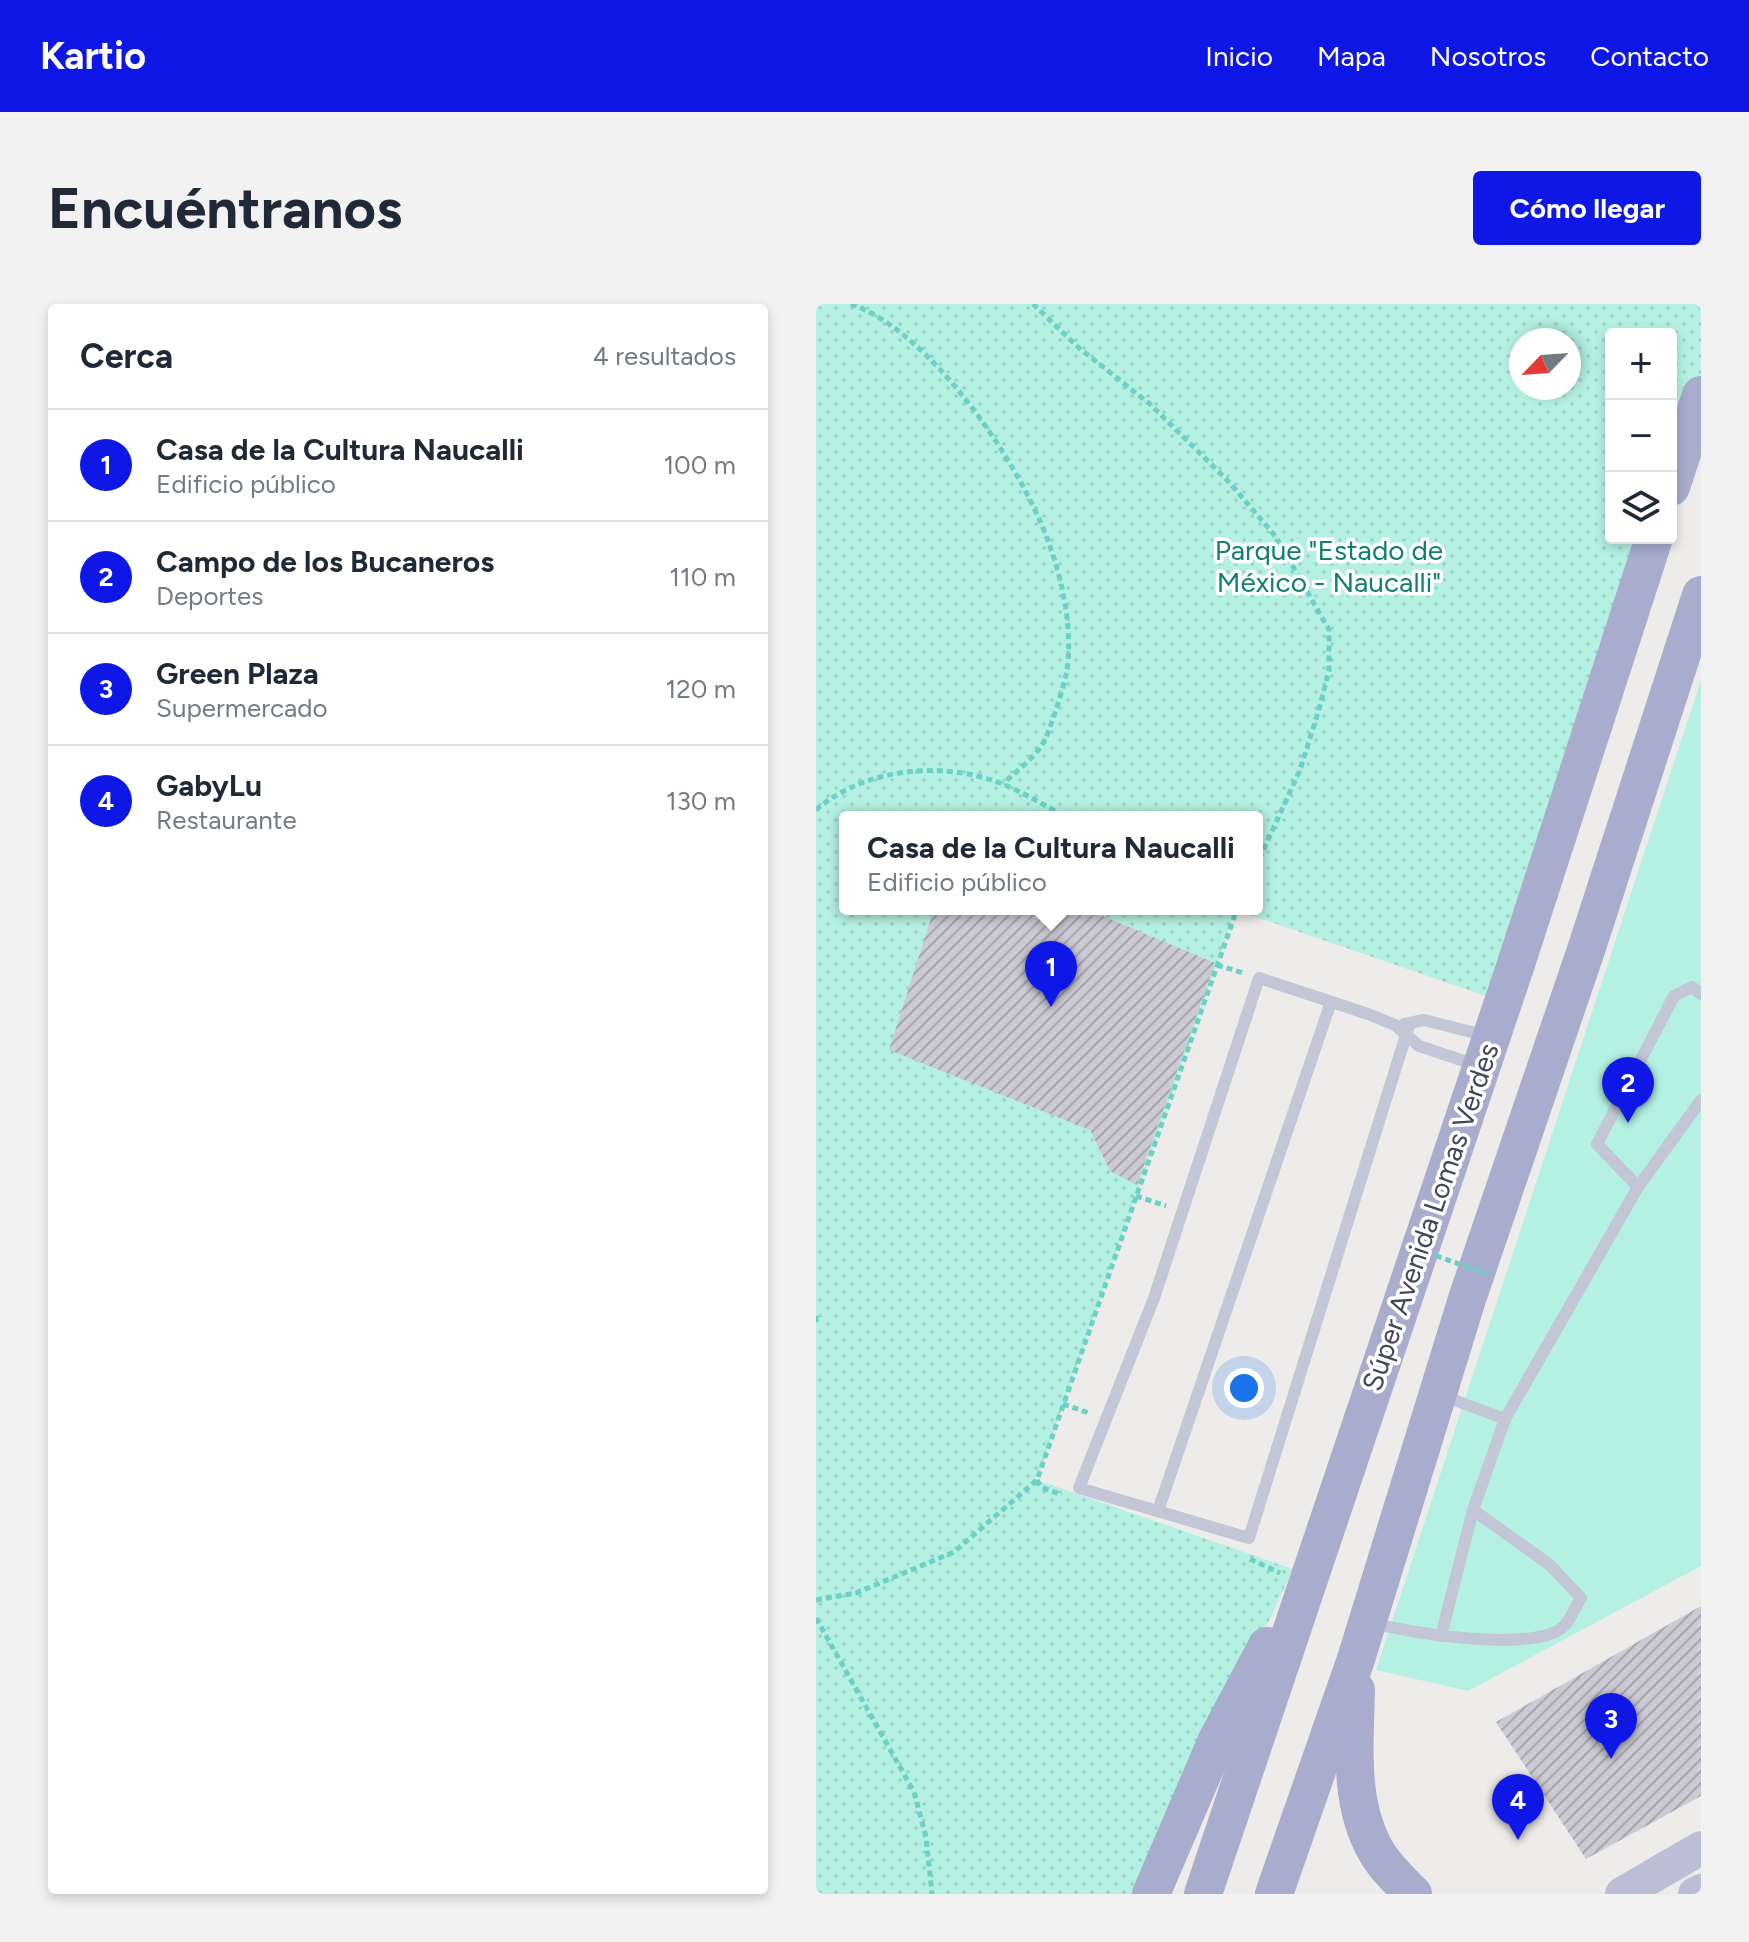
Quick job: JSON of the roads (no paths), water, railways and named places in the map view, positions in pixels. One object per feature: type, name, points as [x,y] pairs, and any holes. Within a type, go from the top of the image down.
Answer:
[{"type":"main road","points":[[1676,472],[1701,395]]},
{"type":"main road","name":"Súper Avenida Lomas Verdes","points":[[1203,1894],[1486,1052],[1652,544]]},
{"type":"main road","points":[[1274,1894],[1368,1623],[1467,1299],[1586,950],[1701,595]]},
{"type":"main road","points":[[1151,1894],[1217,1740],[1271,1638],[1309,1579]]},
{"type":"main road","points":[[1356,1659],[1356,1785],[1364,1823],[1376,1851],[1413,1894]]},
{"type":"main road","points":[[1622,1894],[1701,1848]]},
{"type":"main road","points":[[1695,1894],[1701,1891]]},
{"type":"lane","points":[[1486,1052],[1419,1046],[1408,1029],[1259,978],[1154,1298],[1079,1488],[1249,1538],[1408,1029],[1424,1020],[1486,1052]]},
{"type":"lane","points":[[1638,1187],[1597,1144],[1674,996],[1692,987],[1701,994]]},
{"type":"lane","points":[[1158,1511],[1331,1002]]},
{"type":"lane","points":[[1441,1636],[1473,1510],[1505,1419],[1638,1187],[1701,1100]]},
{"type":"lane","points":[[1438,1394],[1505,1419]]},
{"type":"lane","points":[[1368,1623],[1410,1633],[1526,1640],[1564,1627],[1581,1598],[1550,1565],[1473,1510]]},
{"type":"place","name":"Casa de la Cultura Naucalli","points":[[1051,1007]]},
{"type":"place","name":"Campo de los Bucaneros","points":[[1628,1123]]},
{"type":"place","name":"Green Plaza","points":[[1611,1759]]},
{"type":"place","name":"GabyLu","points":[[1518,1840]]},
{"type":"park label","name":"Parque \"Estado de México - Naucalli\"","points":[[1329,566]]}]
